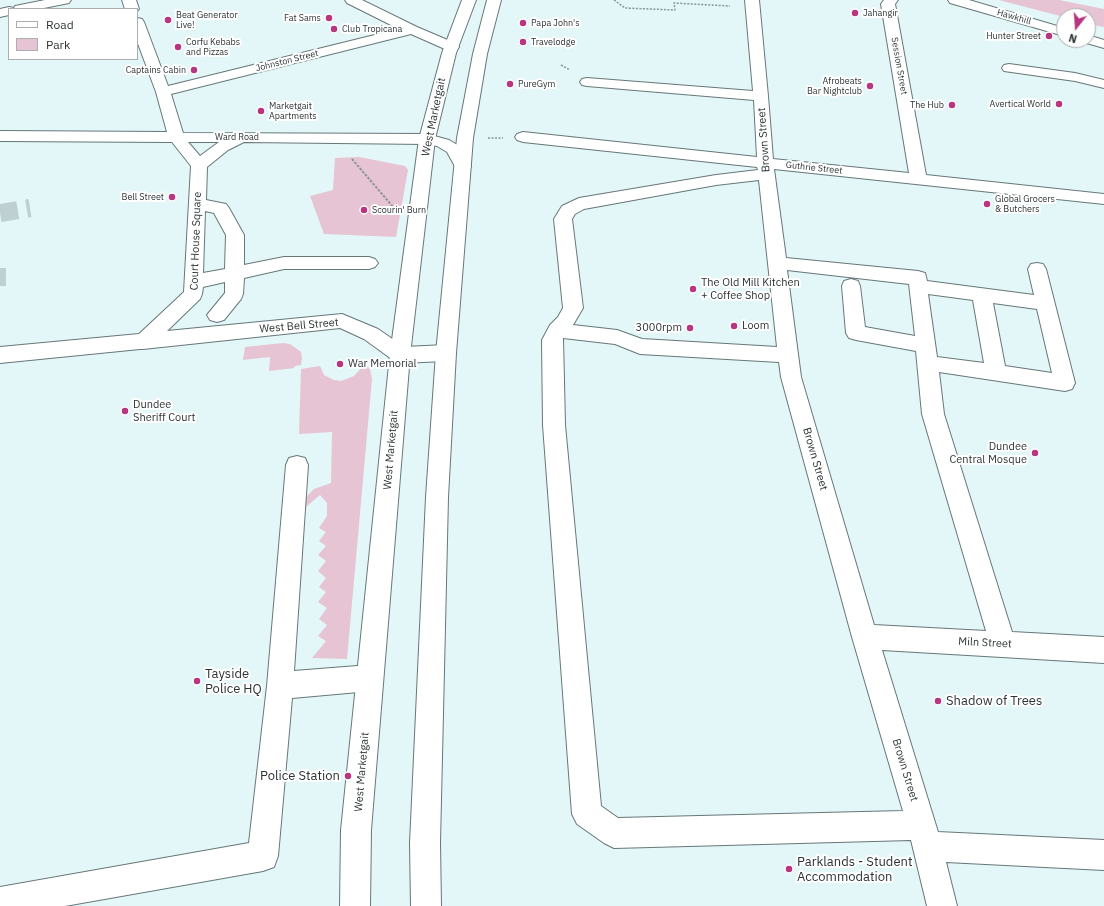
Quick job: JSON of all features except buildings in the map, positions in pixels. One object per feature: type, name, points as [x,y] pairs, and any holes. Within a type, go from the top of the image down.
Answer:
[{"type":"street","points":[[25,8],[64,0]]},
{"type":"street","points":[[352,0],[412,30],[452,47]]},
{"type":"street","name":"West Marketgait","points":[[355,906],[356,830],[400,354],[415,232],[427,139],[452,47],[469,0]]},
{"type":"street","points":[[426,906],[425,835],[437,504],[446,353],[465,138],[480,54],[494,0]]},
{"type":"street","name":"Session Street","points":[[890,0],[888,4],[918,180]]},
{"type":"street","name":"Hawkhill","points":[[955,0],[1056,29]]},
{"type":"street","name":"Brown Street","points":[[752,4],[766,168],[791,377],[865,637],[924,836],[942,906]]},
{"type":"street","points":[[138,25],[163,92],[176,137],[199,166],[222,147],[243,138]]},
{"type":"street","name":"Johnston Street","points":[[163,92],[412,30]]},
{"type":"street","points":[[1009,68],[1075,77],[1104,84]]},
{"type":"street","points":[[587,82],[761,96]]},
{"type":"street","name":"Ward Road","points":[[0,136],[427,139],[443,143],[453,149],[463,166]]},
{"type":"street","name":"Guthrie Street","points":[[523,137],[766,168],[918,180],[1104,199]]},
{"type":"street","name":"Court House Square","points":[[199,166],[193,288],[217,315],[251,330]]},
{"type":"street","points":[[766,168],[716,180],[579,204],[568,210],[563,219],[573,308],[565,322],[557,330],[552,340],[554,425],[587,814],[614,833],[924,836],[1104,856]]},
{"type":"street","points":[[197,204],[220,208],[235,235],[234,294],[217,315]]},
{"type":"street","points":[[143,342],[193,288],[235,273],[284,263],[369,263]]},
{"type":"street","points":[[777,263],[918,278],[933,414],[1003,644]]},
{"type":"street","points":[[851,286],[856,333],[996,373],[1065,383],[1037,269]]},
{"type":"street","points":[[918,286],[1045,303]]},
{"type":"street","points":[[982,295],[996,373]]},
{"type":"street","name":"West Bell Street","points":[[0,355],[143,342],[342,321],[371,334],[400,354]]},
{"type":"street","points":[[557,330],[617,337],[640,346],[789,355]]},
{"type":"street","points":[[400,354],[446,353]]},
{"type":"street","points":[[0,902],[263,856],[280,686],[297,465]]},
{"type":"street","name":"Miln Street","points":[[865,637],[1104,650]]},
{"type":"street","points":[[280,686],[370,678]]},
{"type":"path","points":[[614,0],[626,8],[675,10],[674,3],[752,4]]},
{"type":"path","points":[[465,138],[523,137]]},
{"type":"path","points":[[351,158],[415,232]]},
{"type":"green space","points":[[999,0],[1059,0],[1104,9],[1104,27],[1096,26],[1096,8],[1056,8],[1056,15]]},
{"type":"green space","points":[[359,157],[405,166],[408,170],[396,237],[324,234],[310,196],[333,190],[335,158]]},
{"type":"green space","points":[[283,343],[290,344],[301,352],[301,365],[295,366],[294,368],[269,371],[270,357],[243,360],[245,347]]},
{"type":"green space","points":[[363,362],[370,369],[372,379],[347,659],[312,658],[326,641],[318,636],[327,625],[319,619],[327,608],[318,602],[326,592],[319,587],[326,578],[318,571],[326,561],[318,555],[326,546],[319,541],[326,532],[319,528],[327,516],[327,503],[320,495],[306,507],[305,498],[314,489],[331,483],[332,432],[299,434],[301,369],[320,366],[324,375],[334,380],[341,381],[354,376],[362,367]]},
{"type":"tunnel","points":[[0,213],[30,208]]},
{"type":"tunnel","points":[[0,277],[6,277]]},
{"type":"place","name":"Jahangir","points":[[855,13]]},
{"type":"place","name":"Fat Sams","points":[[329,18]]},
{"type":"place","name":"Beat Generator Live!","points":[[168,20]]},
{"type":"place","name":"Papa John's","points":[[523,23]]},
{"type":"place","name":"Club Tropicana","points":[[334,29]]},
{"type":"place","name":"Hunter Street","points":[[1049,36]]},
{"type":"place","name":"Travelodge","points":[[523,42]]},
{"type":"place","name":"Corfu Kebabs and Pizzas","points":[[178,47]]},
{"type":"place","name":"Captains Cabin","points":[[194,70]]},
{"type":"place","name":"PureGym","points":[[510,84]]},
{"type":"place","name":"Afrobeats Bar Nightclub","points":[[870,86]]},
{"type":"place","name":"Avertical World","points":[[1059,104]]},
{"type":"place","name":"The Hub","points":[[952,105]]},
{"type":"place","name":"Marketgait Apartments","points":[[261,111]]},
{"type":"place","name":"Bell Street","points":[[172,197]]},
{"type":"place","name":"Global Grocers & Butchers","points":[[987,204]]},
{"type":"place","name":"Scourin' Burn","points":[[364,210]]},
{"type":"place","name":"The Old Mill Kitchen + Coffee Shop","points":[[693,289]]},
{"type":"place","name":"Loom","points":[[734,326]]},
{"type":"place","name":"3000rpm","points":[[690,328]]},
{"type":"place","name":"War Memorial","points":[[340,364]]},
{"type":"place","name":"Dundee Sheriff Court","points":[[125,411]]},
{"type":"place","name":"Dundee Central Mosque","points":[[1035,453]]},
{"type":"place","name":"Tayside Police HQ","points":[[197,681]]},
{"type":"place","name":"Shadow of Trees","points":[[938,701]]},
{"type":"place","name":"Police Station","points":[[348,776]]},
{"type":"place","name":"Parklands - Student Accommodation","points":[[789,869]]}]
